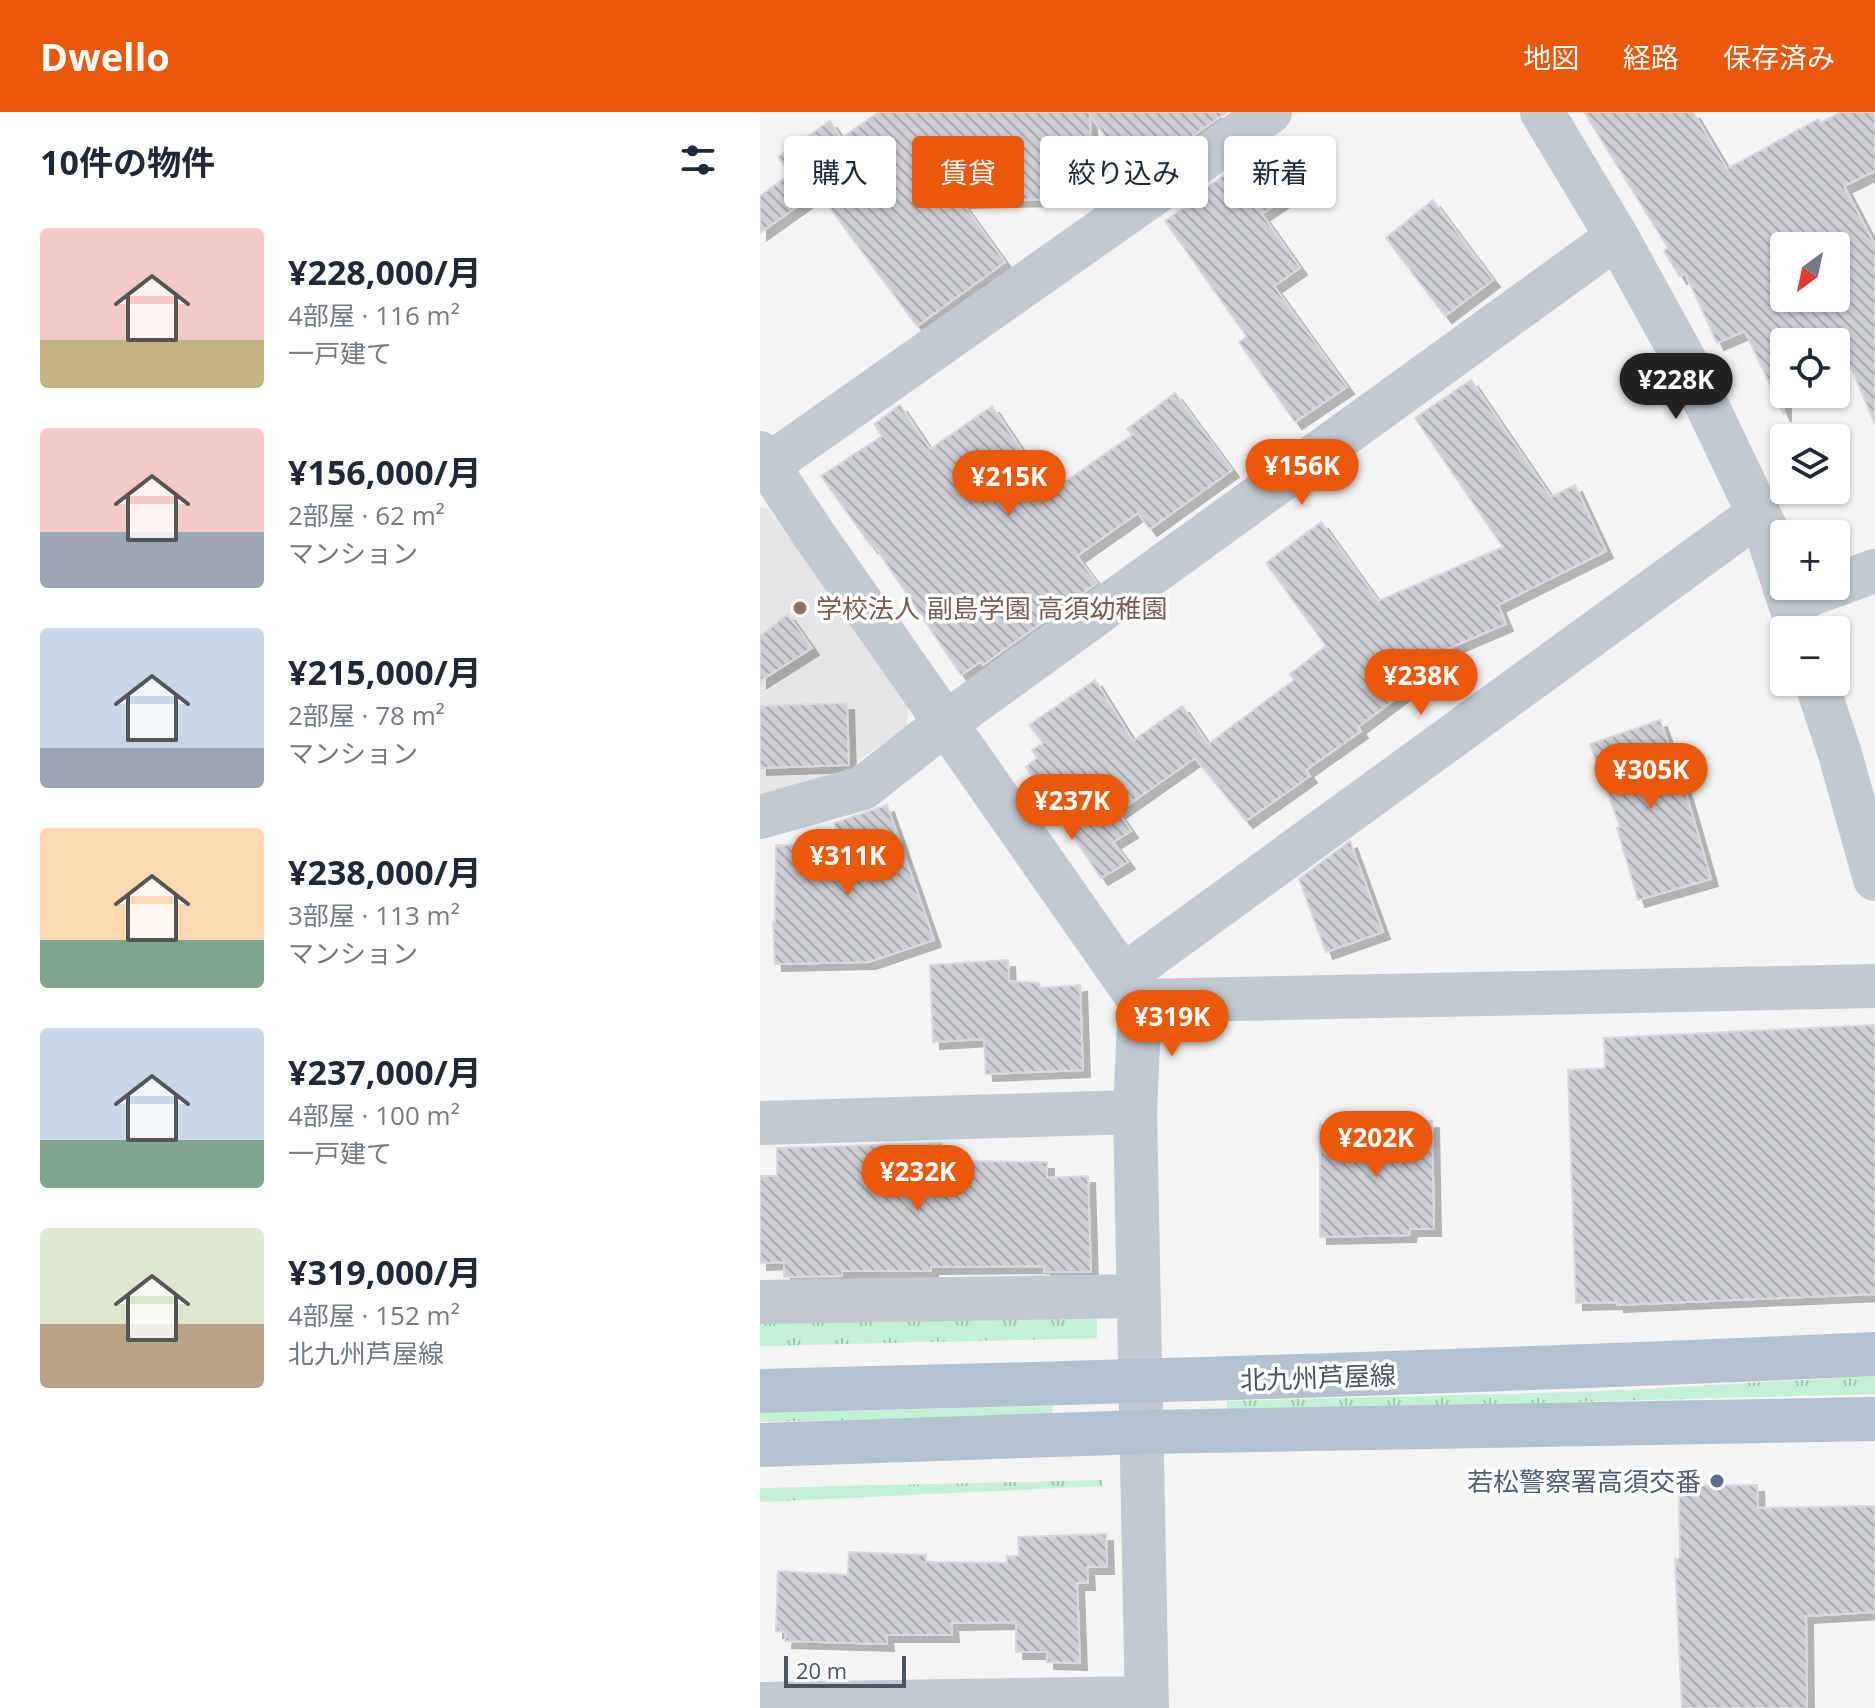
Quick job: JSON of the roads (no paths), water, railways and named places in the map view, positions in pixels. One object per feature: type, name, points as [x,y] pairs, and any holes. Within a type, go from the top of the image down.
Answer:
[{"type":"main road","name":"北九州芦屋線","points":[[760,1391],[1140,1383],[1588,1368],[1875,1354]]},
{"type":"main road","name":"北九州芦屋線","points":[[760,1445],[1143,1432],[1875,1419]]},
{"type":"street","points":[[760,1704],[1147,1703],[1132,989],[763,463],[1270,112]]},
{"type":"street","points":[[1542,112],[1617,237],[1689,368],[1758,514],[1789,601]]},
{"type":"street","points":[[760,817],[863,788],[947,722],[1617,237]]},
{"type":"street","points":[[1132,989],[1758,514]]},
{"type":"street","points":[[1850,580],[1875,571]]},
{"type":"street","points":[[1821,696],[1875,879]]},
{"type":"street","points":[[1132,989],[1875,986]]},
{"type":"street","points":[[760,1123],[1135,1112]]},
{"type":"street","points":[[760,1302],[1137,1296]]},
{"type":"place","name":"学校法人 副島学園 高須幼稚園","points":[[800,608]]},
{"type":"place","name":"若松警察署高須交番","points":[[1717,1481]]}]
